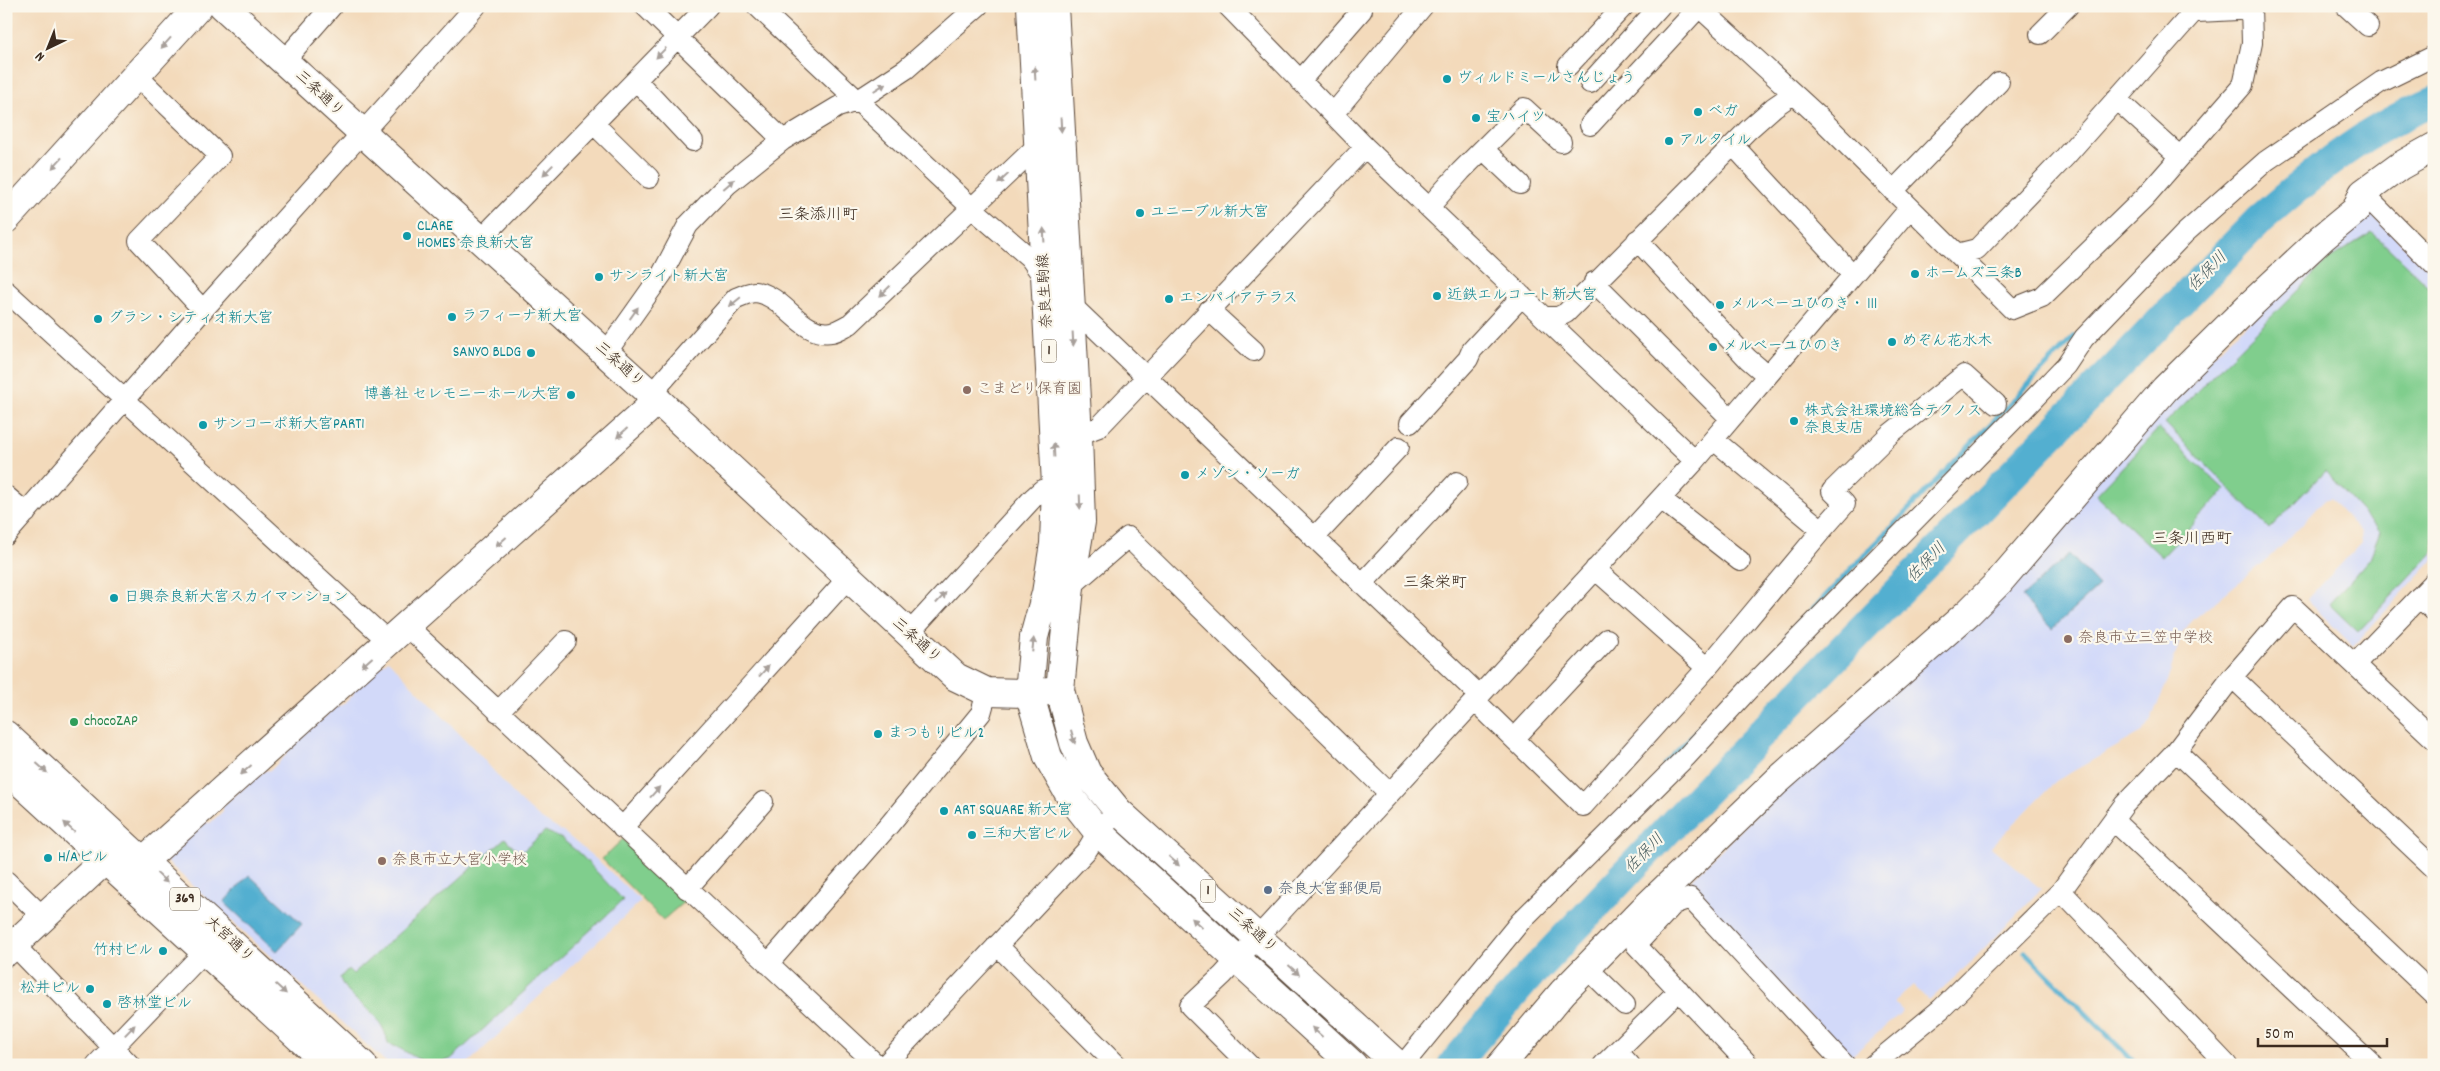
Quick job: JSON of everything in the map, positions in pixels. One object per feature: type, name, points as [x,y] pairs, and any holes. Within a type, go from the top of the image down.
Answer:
[{"type":"main road","points":[[6,219],[199,6]]},
{"type":"main road","name":"三条通り","points":[[223,6],[479,240],[656,398],[956,677],[987,692],[1029,693],[1060,690],[1074,742],[1086,773],[1118,811],[1398,1065]]},
{"type":"main road","name":"奈良生駒線","points":[[1029,693],[1034,637],[1046,593],[1054,544],[1056,485],[1031,6]]},
{"type":"main road","name":"奈良生駒線","points":[[1054,6],[1078,435],[1081,522],[1070,587],[1060,690]]},
{"type":"main road","points":[[2194,7],[2238,6]]},
{"type":"main road","points":[[1501,1065],[1587,968],[1644,909],[1776,782],[1926,650],[1999,582],[2165,388],[2261,294],[2322,238],[2356,210],[2362,193],[2400,166],[2434,147]]},
{"type":"main road","points":[[10,948],[105,860],[142,860],[151,854],[646,411],[656,398]]},
{"type":"main road","name":"三条通り","points":[[1029,693],[1048,758],[1072,799],[1098,832],[1353,1065]]},
{"type":"main road","name":"大宮通り","points":[[6,735],[363,1065]]},
{"type":"main road","name":"大宮通り","points":[[6,769],[329,1065]]},
{"type":"street","points":[[284,61],[332,6]]},
{"type":"street","points":[[6,534],[203,310],[476,6]]},
{"type":"street","points":[[645,6],[784,140]]},
{"type":"street","points":[[479,240],[708,6]]},
{"type":"street","points":[[756,6],[972,208],[1030,258],[1046,280],[1362,584],[1477,699],[1514,739],[1583,806],[1707,668],[1845,504],[1832,491],[1890,434],[1964,375],[1996,404]]},
{"type":"street","points":[[606,353],[662,274],[688,225],[727,185],[784,140],[838,107],[857,101],[906,69],[978,6]]},
{"type":"street","points":[[1228,6],[1365,147],[1546,317],[1695,461]]},
{"type":"street","points":[[1333,114],[1423,6]]},
{"type":"street","points":[[1568,66],[1624,6]]},
{"type":"street","points":[[1590,83],[1660,6]]},
{"type":"street","points":[[2040,34],[2068,6]]},
{"type":"street","points":[[1590,125],[1699,7],[1793,94],[2012,310],[2042,296],[2145,197],[2243,85],[2252,42],[2252,6]]},
{"type":"street","points":[[2346,6],[2368,26]]},
{"type":"street","points":[[1957,254],[1977,249],[2065,157],[2194,7]]},
{"type":"street","points":[[1300,81],[1362,10]]},
{"type":"street","points":[[1403,1065],[1520,922],[1686,757],[1755,683],[2024,409],[2066,365],[2084,338],[2185,233],[2266,161],[2381,82],[2434,56]]},
{"type":"street","points":[[136,76],[220,156],[139,242],[203,310]]},
{"type":"street","points":[[636,80],[693,140]]},
{"type":"street","points":[[1893,191],[1999,82]]},
{"type":"street","points":[[1546,317],[1558,317],[1566,313],[1594,282],[1733,145],[1774,107],[1793,94]]},
{"type":"street","points":[[2116,99],[2179,156]]},
{"type":"street","points":[[1429,207],[1524,108],[1561,142]]},
{"type":"street","points":[[594,124],[649,178]]},
{"type":"street","points":[[656,398],[661,383],[736,298],[754,292],[770,296],[805,325],[820,332],[833,332],[850,324],[1038,145]]},
{"type":"street","points":[[1733,145],[1852,274]]},
{"type":"street","points":[[1078,435],[1099,427],[1365,147]]},
{"type":"street","points":[[1483,149],[1520,184]]},
{"type":"street","points":[[2362,193],[2434,265]]},
{"type":"street","points":[[1249,1065],[1190,1006],[1258,936],[1388,792],[1477,699],[1661,499],[1714,440],[1730,418],[1910,208]]},
{"type":"street","points":[[1637,240],[1748,359],[1767,375]]},
{"type":"street","points":[[1594,282],[1730,418]]},
{"type":"street","points":[[6,291],[125,400],[398,634],[498,712],[877,1065]]},
{"type":"street","points":[[1410,423],[1468,359],[1472,350],[1522,296]]},
{"type":"street","points":[[1209,310],[1254,352]]},
{"type":"street","points":[[1714,440],[1822,530]]},
{"type":"street","points":[[1314,538],[1399,447]]},
{"type":"street","points":[[1362,584],[1457,482]]},
{"type":"street","points":[[908,634],[1033,498],[1042,490],[1056,485]]},
{"type":"street","points":[[6,496],[26,513]]},
{"type":"street","points":[[1661,499],[1740,561]]},
{"type":"street","points":[[1070,587],[1128,537],[1388,792]]},
{"type":"street","points":[[1595,569],[1707,668]]},
{"type":"street","points":[[622,828],[848,578]]},
{"type":"street","points":[[2355,664],[2427,604],[2434,582]]},
{"type":"street","points":[[1873,1065],[1942,1009],[2061,891],[2124,805],[2176,751],[2232,677],[2293,607],[2434,739]]},
{"type":"street","points":[[1514,739],[1608,639]]},
{"type":"street","points":[[498,712],[566,641]]},
{"type":"street","points":[[2232,677],[2434,868]]},
{"type":"street","points":[[768,964],[890,824],[982,713],[987,692]]},
{"type":"street","points":[[2176,751],[2434,995]]},
{"type":"street","points":[[687,889],[763,802]]},
{"type":"street","points":[[885,1065],[1087,850],[1098,832],[1118,811]]},
{"type":"street","points":[[2113,820],[2372,1065]]},
{"type":"street","points":[[6,882],[44,918]]},
{"type":"street","points":[[2061,891],[2221,1063]]},
{"type":"street","points":[[1749,1065],[1636,945],[1674,904],[1690,898],[1845,1065]]},
{"type":"street","points":[[997,945],[1117,1065]]},
{"type":"street","points":[[10,948],[130,1065]]},
{"type":"street","points":[[96,1065],[205,951]]},
{"type":"street","points":[[1587,968],[1625,1005]]},
{"type":"street","points":[[1603,1065],[1623,1058],[1679,990]]},
{"type":"shaded area","name":"奈良市立三笠中学校","points":[[2371,214],[2434,273],[2434,559],[2353,646],[2307,600],[2362,542],[2361,533],[2330,498],[2324,500],[2279,549],[2193,620],[2183,631],[2166,685],[2150,721],[2142,732],[2056,781],[1991,847],[2041,889],[1967,966],[1929,1001],[1913,985],[1894,1002],[1903,1011],[1849,1058],[1686,885],[2209,359],[2354,225]]},
{"type":"shaded area","name":"奈良市立大宮小学校","points":[[388,660],[478,753],[518,799],[540,818],[566,834],[602,864],[641,901],[466,1065],[389,1065],[163,858],[204,822],[210,823],[223,811],[223,805],[264,771],[271,770],[286,755],[287,749],[337,706],[342,705],[353,695],[354,689]]},
{"type":"green space","points":[[2372,232],[2434,292],[2434,551],[2358,632],[2329,604],[2370,558],[2380,532],[2325,471],[2269,529],[2165,423],[2329,259]]},
{"type":"green space","points":[[2159,428],[2225,490],[2162,557],[2096,495]]},
{"type":"green space","points":[[545,831],[562,839],[580,854],[623,900],[451,1059],[431,1063],[388,1044],[385,1032],[379,1022],[350,994],[340,978],[348,969],[353,974],[505,838],[520,854]]},
{"type":"green space","points":[[623,839],[687,899],[663,920],[602,859]]},
{"type":"water","points":[[2069,554],[2099,586],[2052,629],[2022,597]]},
{"type":"water","points":[[249,875],[302,924],[277,951],[224,902]]},
{"type":"waterway","name":"佐保川","points":[[1453,1065],[1527,978],[1678,819],[2258,221],[2320,169],[2341,154],[2386,125],[2434,101]]},
{"type":"waterway","points":[[1787,636],[2075,336]]},
{"type":"waterway","points":[[1664,765],[1700,727]]},
{"type":"waterway","points":[[2025,952],[2137,1065]]},
{"type":"place","name":"ヴィルドミールさんじょう","points":[[1447,79]]},
{"type":"place","name":"ベガ","points":[[1698,112]]},
{"type":"place","name":"宝ハイツ","points":[[1476,118]]},
{"type":"place","name":"アルタイル","points":[[1669,141]]},
{"type":"place","name":"ユニーブル新大宮","points":[[1140,213]]},
{"type":"place","name":"CLARE HOMES 奈良新大宮","points":[[407,236]]},
{"type":"place","name":"ホームズ三条B","points":[[1915,274]]},
{"type":"place","name":"サンライト新大宮","points":[[599,277]]},
{"type":"place","name":"近鉄エルコート新大宮","points":[[1437,296]]},
{"type":"place","name":"エンパイアテラス","points":[[1169,299]]},
{"type":"place","name":"メルベーユひのき・Ⅲ","points":[[1720,305]]},
{"type":"place","name":"ラフィーナ新大宮","points":[[452,317]]},
{"type":"place","name":"グラン・シティオ新大宮","points":[[98,319]]},
{"type":"place","name":"めぞん花水木","points":[[1892,342]]},
{"type":"place","name":"メルベーユひのき","points":[[1713,347]]},
{"type":"place","name":"SANYO BLDG","points":[[531,353]]},
{"type":"place","name":"こまどり保育園","points":[[967,390]]},
{"type":"place","name":"博善社 セレモニーホール大宮","points":[[571,395]]},
{"type":"place","name":"株式会社環境総合テクノス 奈良支店","points":[[1794,421]]},
{"type":"place","name":"サンコーポ新大宮PART1","points":[[203,425]]},
{"type":"place","name":"メゾン・ソーガ","points":[[1185,475]]},
{"type":"place","name":"日興奈良新大宮スカイマンション","points":[[114,598]]},
{"type":"place","name":"奈良市立三笠中学校","points":[[2068,639]]},
{"type":"place","name":"chocoZAP","points":[[74,722]]},
{"type":"place","name":"まつもりビル2","points":[[878,734]]},
{"type":"place","name":"ART SQUARE 新大宮","points":[[944,811]]},
{"type":"place","name":"三和大宮ビル","points":[[972,835]]},
{"type":"place","name":"H/Aビル","points":[[48,858]]},
{"type":"place","name":"奈良市立大宮小学校","points":[[382,861]]},
{"type":"place","name":"奈良大宮郵便局","points":[[1268,890]]},
{"type":"place","name":"竹村ビル","points":[[163,951]]},
{"type":"place","name":"松井ビル","points":[[90,989]]},
{"type":"place","name":"啓林堂ビル","points":[[107,1004]]},
{"type":"district","name":"三条添川町","points":[[818,215]]},
{"type":"district","name":"三条川西町","points":[[2192,539]]},
{"type":"district","name":"三条栄町","points":[[1435,583]]}]
